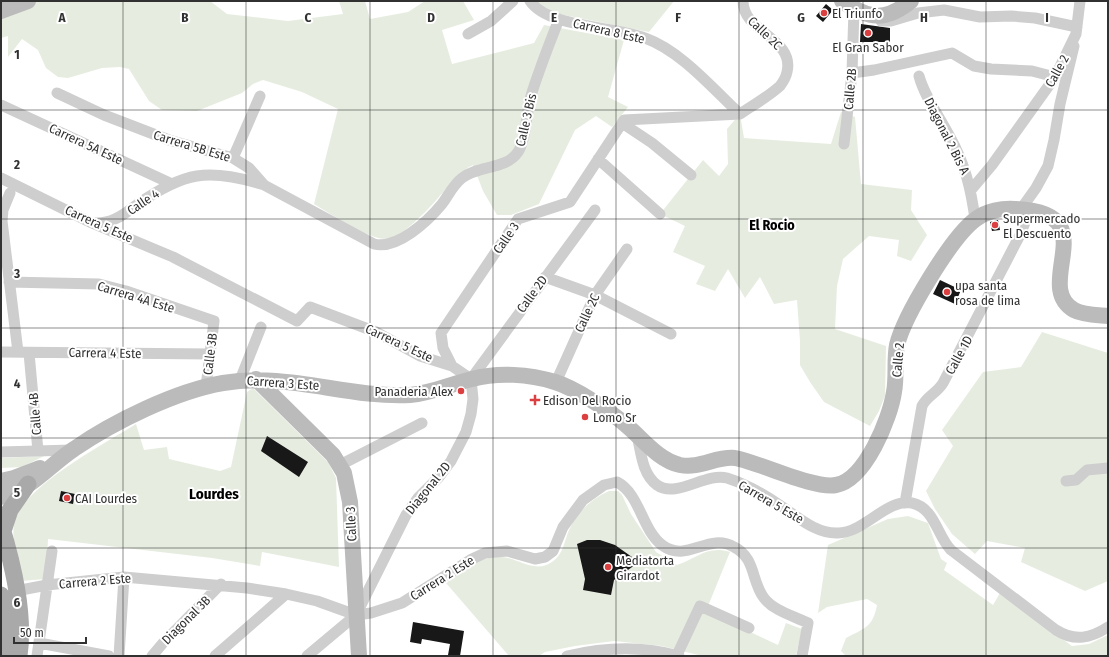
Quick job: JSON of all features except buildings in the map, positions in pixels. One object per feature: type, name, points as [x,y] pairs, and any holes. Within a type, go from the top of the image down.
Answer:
[{"type":"main road","points":[[4,656],[6,630],[2,528],[10,510],[28,484]]},
{"type":"main road","points":[[5,595],[21,624],[19,656]]},
{"type":"street","points":[[1,11],[28,1]]},
{"type":"street","points":[[468,34],[491,21],[513,1]]},
{"type":"street","name":"Carrera 8 Este","points":[[530,1],[540,11],[559,19],[625,32],[655,42],[681,60],[740,114]]},
{"type":"street","name":"Calle 2C","points":[[740,114],[780,86],[788,69],[787,59],[783,51],[749,20],[744,12],[743,1]]},
{"type":"street","points":[[848,5],[862,13],[874,15],[891,13],[911,1]]},
{"type":"street","name":"Calle 2","points":[[971,190],[992,165],[1055,77],[1076,30],[1080,1]]},
{"type":"street","name":"Calle 2B","points":[[844,144],[852,73],[848,5]]},
{"type":"street","points":[[874,15],[885,22],[926,11],[944,10],[980,17],[1011,16],[1035,18],[1076,30]]},
{"type":"street","name":"Calle 3 Bis","points":[[383,245],[395,242],[423,224],[441,205],[457,183],[466,175],[478,169],[508,161],[519,152],[534,85],[559,19]]},
{"type":"street","name":"Calle 1D","points":[[904,503],[922,406],[926,399],[941,387],[950,370],[1020,235],[1026,210],[1048,166],[1060,104],[1070,69],[1076,30]]},
{"type":"street","points":[[852,73],[874,70],[952,53],[974,66],[991,69],[1026,71],[1055,77]]},
{"type":"street","name":"Diagonal 2 Bis A","points":[[919,76],[924,91],[961,159],[971,190],[975,219]]},
{"type":"street","name":"Carrera 5B Este","points":[[57,93],[104,115],[169,140],[234,158],[249,168],[264,185],[370,242],[383,245]]},
{"type":"street","points":[[234,158],[260,96]]},
{"type":"street","name":"Carrera 5A Este","points":[[1,104],[172,184]]},
{"type":"street","points":[[623,121],[740,114]]},
{"type":"street","points":[[623,121],[691,175]]},
{"type":"street","name":"Calle 3","points":[[452,366],[443,348],[441,333],[518,219],[570,202],[623,121]]},
{"type":"street","points":[[598,159],[660,214]]},
{"type":"street","name":"Calle 4","points":[[92,223],[105,222],[118,218],[147,198],[172,184],[199,175],[218,174],[236,177],[264,185]]},
{"type":"street","name":"Carrera 5 Este","points":[[1,178],[92,223],[174,257],[296,321],[310,307],[376,332],[420,356],[452,366],[471,379]]},
{"type":"street","name":"Calle 4B","points":[[10,193],[3,210],[2,221],[9,282],[24,352],[38,451]]},
{"type":"street","name":"Calle 2D","points":[[471,379],[544,277],[595,210]]},
{"type":"street","points":[[975,219],[999,210],[1026,210],[1049,216],[1056,221],[1063,234],[1065,247],[1059,284],[1063,299],[1069,307],[1077,312],[1108,316]]},
{"type":"street","name":"Calle 2","points":[[637,435],[660,456],[681,465],[697,466],[727,457],[735,458],[821,485],[842,483],[849,480],[861,468],[887,419],[895,391],[897,345],[906,320],[936,269],[975,219]]},
{"type":"street","name":"Calle 2C","points":[[556,382],[595,294],[627,249]]},
{"type":"street","points":[[544,277],[595,294],[671,334]]},
{"type":"street","name":"Carrera 4A Este","points":[[9,282],[99,284],[126,291],[214,321]]},
{"type":"street","name":"Calle 3B","points":[[206,387],[214,321]]},
{"type":"street","points":[[240,380],[261,327]]},
{"type":"street","name":"Carrera 4 Este","points":[[1,352],[210,354]]},
{"type":"street","points":[[471,379],[506,375],[556,382],[574,390],[615,416],[637,435]]},
{"type":"street","name":"Calle 3","points":[[256,379],[333,455],[340,465],[347,483],[350,502],[359,656]]},
{"type":"street","name":"Carrera 3 Este","points":[[1,481],[28,474],[67,454],[137,414],[206,387],[240,380],[256,379],[303,382],[366,393],[394,395],[431,392],[471,379]]},
{"type":"street","name":"Diagonal 2D","points":[[356,615],[406,515],[418,498],[445,469],[462,441],[471,414],[473,399],[471,379]]},
{"type":"street","points":[[340,465],[422,423]]},
{"type":"street","name":"Carrera 5 Este","points":[[637,435],[645,471],[651,480],[660,487],[671,490],[705,480],[725,477],[768,498],[811,526],[824,532],[838,533],[851,531],[890,508],[904,503]]},
{"type":"street","points":[[1,452],[38,451],[67,454]]},
{"type":"street","name":"Carrera 3 Este","points":[[1,497],[14,493],[28,484],[67,454]]},
{"type":"street","points":[[1066,481],[1076,480],[1087,470],[1108,468]]},
{"type":"street","name":"Carrera 2 Este","points":[[5,595],[47,585],[124,577],[221,584],[286,594],[323,603],[356,615],[382,610],[402,603],[472,559],[485,553],[507,551],[532,558],[545,557],[553,551],[563,527],[583,500],[604,485],[617,482],[630,494],[656,539],[663,546],[672,551],[682,552],[710,543],[722,543],[733,546],[743,553],[750,563],[758,589],[764,599],[778,610],[808,623],[802,656]]},
{"type":"street","points":[[904,503],[916,504],[925,509],[932,517],[941,537],[952,550],[1061,634],[1084,638],[1095,635],[1108,627]]},
{"type":"street","points":[[37,656],[52,550]]},
{"type":"street","points":[[119,656],[124,577]]},
{"type":"street","name":"Diagonal 3B","points":[[152,656],[221,584]]},
{"type":"street","points":[[215,656],[286,594]]},
{"type":"street","points":[[567,656],[609,649],[639,647],[678,656],[700,606],[749,628]]},
{"type":"street","points":[[307,656],[356,615]]},
{"type":"street","points":[[39,643],[109,656]]},
{"type":"shaded area","points":[[36,1],[210,1],[227,14],[288,21],[343,14],[339,1],[365,1],[370,19],[408,12],[425,1],[463,1],[474,20],[442,30],[452,64],[534,43],[544,25],[624,40],[608,97],[628,107],[612,127],[596,116],[575,130],[539,204],[511,215],[497,215],[483,191],[473,165],[461,172],[414,223],[392,238],[378,238],[360,231],[314,204],[338,109],[302,92],[263,80],[253,84],[242,93],[197,111],[162,110],[149,101],[129,69],[120,67],[102,68],[68,78],[58,77],[46,68],[38,50],[22,39],[8,57],[8,36],[1,38],[1,18],[26,8]]},
{"type":"shaded area","points":[[535,1],[674,1],[649,32],[554,13]]},
{"type":"shaded area","points":[[841,112],[855,117],[861,184],[912,190],[911,210],[927,235],[911,261],[897,256],[899,240],[869,236],[843,259],[837,286],[835,329],[886,346],[885,396],[879,411],[870,426],[824,402],[800,365],[797,300],[774,304],[760,277],[745,298],[728,269],[715,291],[696,284],[705,266],[673,252],[685,226],[660,214],[703,160],[719,176],[728,164],[727,129],[740,114],[744,138],[831,144]]},
{"type":"shaded area","points":[[1042,332],[1108,353],[1108,581],[1085,591],[1021,562],[1025,548],[987,541],[975,554],[952,534],[935,509],[926,491],[953,446],[942,430],[983,372],[1021,367]]},
{"type":"shaded area","points":[[253,388],[328,462],[336,478],[339,567],[262,552],[260,566],[212,558],[48,539],[46,579],[20,581],[13,532],[14,524],[16,517],[24,504],[36,491],[69,465],[136,424],[144,450],[167,447],[169,459],[220,471],[231,467],[247,392]]},
{"type":"shaded area","points":[[44,456],[22,467],[1,468],[1,458]]},
{"type":"shaded area","points":[[609,491],[618,491],[622,495],[631,514],[656,552],[677,565],[709,551],[722,550],[730,552],[706,611],[778,645],[786,623],[802,629],[796,656],[702,656],[662,646],[614,641],[575,646],[545,652],[539,656],[509,656],[446,583],[463,570],[489,558],[503,557],[531,566],[545,565],[552,562],[559,556],[572,523],[580,512],[596,498]]},
{"type":"shaded area","points":[[908,516],[928,523],[941,559],[947,563],[944,570],[993,605],[1000,593],[1072,646],[1089,644],[1108,635],[1108,656],[846,656],[841,651],[846,638],[867,626],[873,618],[877,605],[867,599],[827,607],[818,613],[828,545],[888,519]]},
{"type":"place","name":"El Triunfo","points":[[824,13]]},
{"type":"place","name":"El Gran Sabor","points":[[868,33]]},
{"type":"place","name":"Supermercado El Descuento","points":[[995,225]]},
{"type":"place","name":"upa santa rosa de lima","points":[[947,292]]},
{"type":"place","name":"Panaderia Alex","points":[[461,391]]},
{"type":"place","name":"Edison Del Rocio","points":[[535,400]]},
{"type":"place","name":"Lomo Sr","points":[[585,417]]},
{"type":"place","name":"CAI Lourdes","points":[[67,498]]},
{"type":"place","name":"Mediatorta Girardot","points":[[608,567]]},
{"type":"district","name":"El Rocio","points":[[772,225]]},
{"type":"district","name":"Lourdes","points":[[214,494]]}]
